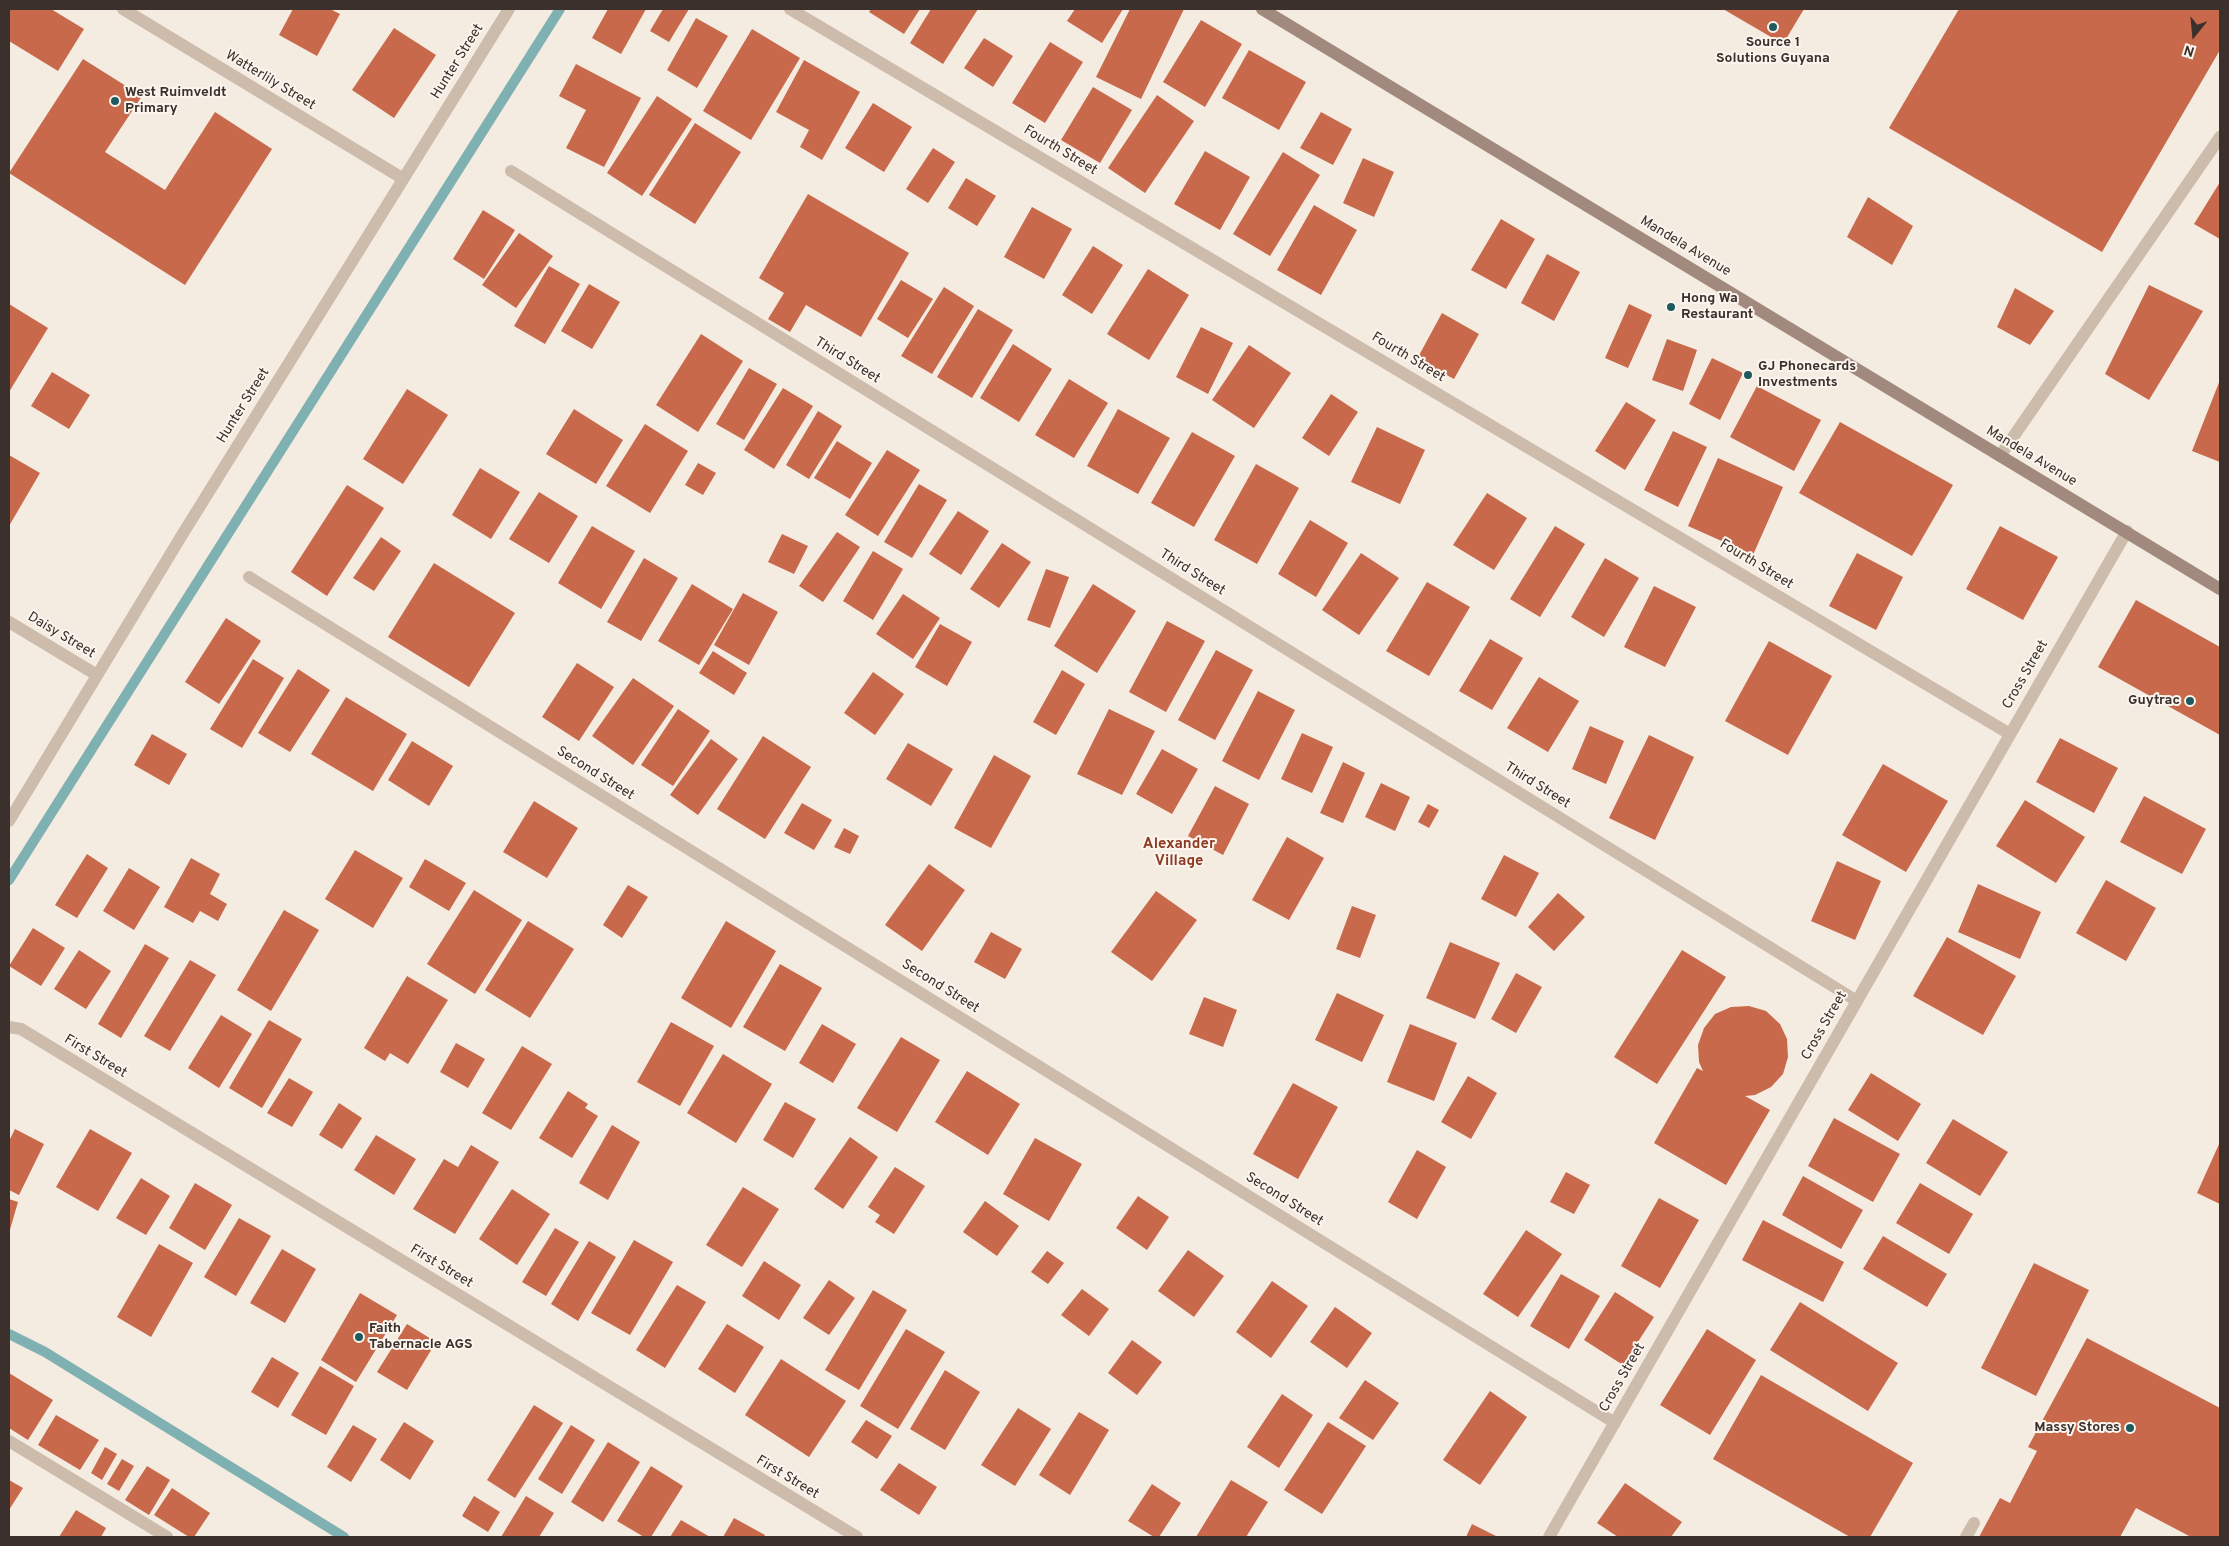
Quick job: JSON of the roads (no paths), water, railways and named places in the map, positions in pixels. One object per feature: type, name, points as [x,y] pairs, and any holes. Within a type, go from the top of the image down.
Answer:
[{"type":"main road","name":"Mandela Avenue","points":[[1262,9],[2000,456],[2127,530],[2220,588]]},
{"type":"street","name":"Watterlily Street","points":[[123,9],[402,178]]},
{"type":"street","name":"Hunter Street","points":[[9,821],[402,178],[509,9]]},
{"type":"street","name":"Fourth Street","points":[[790,9],[2010,734]]},
{"type":"street","points":[[2000,456],[2220,137]]},
{"type":"street","name":"Third Street","points":[[511,171],[1857,1001]]},
{"type":"street","name":"Cross Street","points":[[1549,1537],[2127,530]]},
{"type":"street","name":"Second Street","points":[[249,577],[1615,1423]]},
{"type":"street","name":"Daisy Street","points":[[9,622],[97,676]]},
{"type":"street","name":"First Street","points":[[9,1027],[21,1028],[856,1537]]},
{"type":"street","points":[[9,1441],[167,1537]]},
{"type":"street","points":[[1966,1537],[1974,1523]]},
{"type":"waterway","points":[[9,880],[560,9]]},
{"type":"waterway","points":[[9,1334],[45,1352],[344,1537]]},
{"type":"place","name":"Source 1 Solutions Guyana","points":[[1773,27]]},
{"type":"place","name":"West Ruimveldt Primary","points":[[115,101]]},
{"type":"place","name":"Hong Wa Restaurant","points":[[1671,307]]},
{"type":"place","name":"GJ Phonecards Investments","points":[[1748,375]]},
{"type":"place","name":"Guytrac","points":[[2190,701]]},
{"type":"place","name":"Faith Tabernacle AGS","points":[[359,1337]]},
{"type":"place","name":"Massy Stores","points":[[2130,1428]]},
{"type":"district","name":"Alexander Village","points":[[1179,854]]}]
